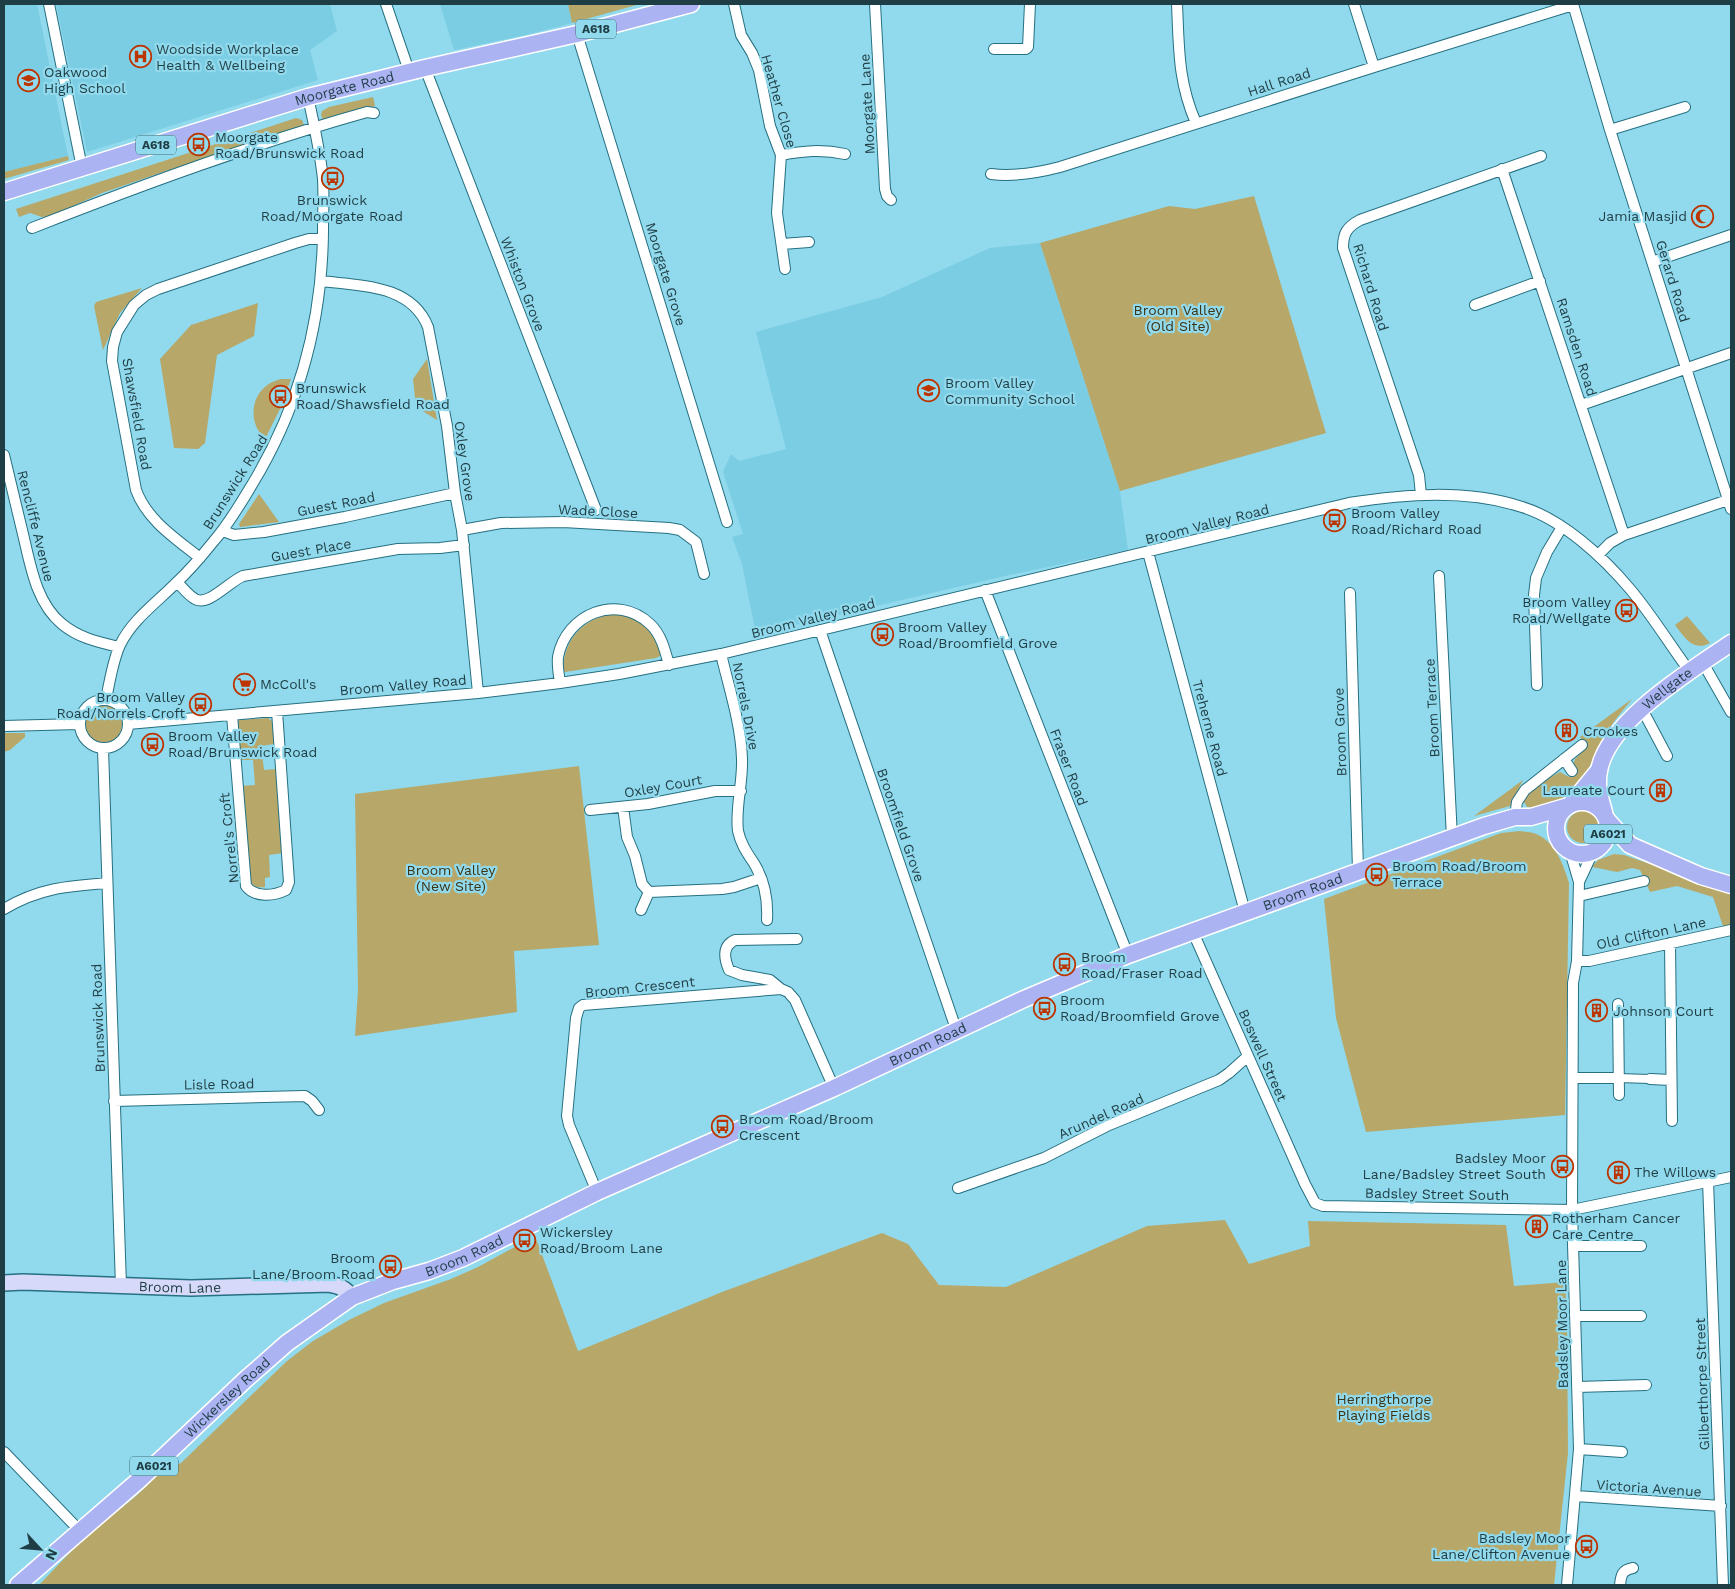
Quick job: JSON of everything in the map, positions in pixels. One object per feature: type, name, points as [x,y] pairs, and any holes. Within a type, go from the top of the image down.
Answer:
[{"type":"main road","name":"Moorgate Road","points":[[4,192],[308,97],[425,68],[578,34],[691,4]]},
{"type":"main road","name":"Wellgate","points":[[1606,816],[1598,793],[1599,770],[1603,757],[1624,724],[1696,667],[1731,643]]},
{"type":"main road","name":"Wellgate","points":[[1568,805],[1599,770]]},
{"type":"main road","name":"A6021","points":[[1568,805],[1580,801],[1589,802],[1597,806],[1630,845],[1701,876],[1731,885]]},
{"type":"main road","name":"Broom Road","points":[[352,1297],[393,1281],[463,1258],[598,1192],[834,1088],[956,1029],[1128,955],[1192,930],[1484,826],[1568,805]]},
{"type":"main road","points":[[1562,844],[1556,822],[1568,805]]},
{"type":"main road","name":"A6021","points":[[1596,850],[1607,835],[1606,816]]},
{"type":"main road","points":[[1523,817],[1546,827],[1562,844]]},
{"type":"main road","name":"A6021","points":[[1562,844],[1579,854],[1630,845]]},
{"type":"main road","name":"Broom Lane","points":[[4,1283],[23,1282],[191,1288],[329,1284],[345,1288],[352,1297]]},
{"type":"main road","name":"Wickersley Road","points":[[18,1585],[138,1481],[287,1343],[352,1297]]},
{"type":"street","points":[[49,4],[82,168]]},
{"type":"street","points":[[386,4],[409,72]]},
{"type":"street","name":"Heather Close","points":[[734,4],[741,35],[752,52],[759,70],[770,126],[781,155],[777,213],[785,269]]},
{"type":"street","name":"Moorgate Lane","points":[[875,4],[885,189],[887,196],[891,200]]},
{"type":"street","points":[[994,48],[1026,49],[1028,47],[1030,4]]},
{"type":"street","points":[[1177,4],[1181,79],[1184,94],[1196,123]]},
{"type":"street","points":[[1354,4],[1374,67]]},
{"type":"street","name":"Hall Road","points":[[991,174],[1005,176],[1039,173],[1130,146],[1196,123],[1573,5]]},
{"type":"street","name":"Gerard Road","points":[[1573,5],[1610,130],[1730,502]]},
{"type":"street","name":"Moorgate Grove","points":[[578,34],[727,522]]},
{"type":"street","name":"Whiston Grove","points":[[425,68],[596,510]]},
{"type":"street","name":"Brunswick Road","points":[[106,700],[119,647],[136,621],[177,582],[223,531],[269,456],[293,404],[308,352],[321,281],[323,180],[308,97]]},
{"type":"street","points":[[1610,130],[1685,106]]},
{"type":"street","points":[[32,228],[119,194],[314,127],[367,112],[374,113]]},
{"type":"street","points":[[781,155],[808,150],[825,150],[845,154]]},
{"type":"street","name":"Richard Road","points":[[1421,495],[1419,475],[1343,248],[1345,231],[1360,220],[1541,156]]},
{"type":"street","name":"Ramsden Road","points":[[1502,169],[1624,535]]},
{"type":"street","points":[[1652,262],[1731,235]]},
{"type":"street","name":"Shawsfield Road","points":[[200,558],[159,524],[140,502],[136,490],[112,361],[117,332],[134,305],[146,295],[158,289],[295,243],[309,239],[323,239]]},
{"type":"street","points":[[782,244],[809,242]]},
{"type":"street","name":"Oxley Grove","points":[[321,281],[392,292],[411,302],[424,317],[432,340],[462,530],[478,692]]},
{"type":"street","points":[[1475,305],[1540,281]]},
{"type":"street","points":[[1581,405],[1731,353]]},
{"type":"street","name":"Rencliffe Avenue","points":[[4,455],[33,573],[43,600],[51,613],[71,630],[84,638],[119,647]]},
{"type":"street","name":"Guest Road","points":[[223,531],[234,535],[264,532],[345,517],[455,493]]},
{"type":"street","name":"Broom Valley Road","points":[[128,724],[478,692],[560,683],[669,665],[1348,503],[1394,496],[1421,495],[1481,497],[1500,500],[1524,507],[1544,516],[1562,528],[1598,555],[1631,590],[1731,712]]},
{"type":"street","points":[[1598,555],[1610,543],[1624,535],[1730,502]]},
{"type":"street","name":"Wade Close","points":[[462,530],[501,523],[529,522],[680,530],[696,542],[700,551],[704,574]]},
{"type":"street","points":[[1537,685],[1534,595],[1536,578],[1547,552],[1562,528]]},
{"type":"street","name":"Guest Place","points":[[177,582],[196,600],[203,602],[210,599],[235,579],[244,576],[398,549],[440,548],[464,544]]},
{"type":"street","name":"Treherne Road","points":[[1148,552],[1245,912]]},
{"type":"street","name":"Broom Terrace","points":[[1439,576],[1452,838]]},
{"type":"street","name":"Fraser Road","points":[[984,590],[1128,955]]},
{"type":"street","name":"Broom Grove","points":[[1350,593],[1358,870]]},
{"type":"street","points":[[560,683],[558,659],[560,649],[568,634],[578,621],[604,610],[613,609],[632,613],[650,624],[661,640],[669,665]]},
{"type":"street","name":"Broomfield Grove","points":[[820,630],[956,1029]]},
{"type":"street","name":"Norrels Drive","points":[[721,654],[741,742],[742,771],[738,817],[740,841],[761,878],[766,892],[768,902],[767,920]]},
{"type":"street","points":[[98,700],[106,700],[119,705],[124,710],[128,724],[124,739],[111,748],[103,749],[89,744],[80,732],[79,724],[84,709],[98,700]]},
{"type":"street","points":[[1642,709],[1667,756]]},
{"type":"street","name":"Norrel's Croft","points":[[232,715],[246,886],[250,891],[257,894],[268,895],[286,890],[289,882],[278,711]]},
{"type":"street","points":[[4,726],[79,724]]},
{"type":"street","points":[[1523,817],[1517,802],[1524,790],[1582,745]]},
{"type":"street","name":"Brunswick Road","points":[[103,749],[121,1286]]},
{"type":"street","points":[[1564,760],[1572,771]]},
{"type":"street","name":"Oxley Court","points":[[590,810],[661,801],[714,790],[741,791]]},
{"type":"street","points":[[623,807],[627,837],[635,856],[642,884],[649,892]]},
{"type":"street","name":"Badsley Moor Lane","points":[[1562,844],[1572,858],[1579,882],[1577,961],[1573,983],[1572,1210],[1579,1449],[1568,1585]]},
{"type":"street","name":"Badsley Moor Lane","points":[[1579,882],[1596,850]]},
{"type":"street","points":[[649,892],[734,888],[761,878]]},
{"type":"street","points":[[1579,896],[1644,881]]},
{"type":"street","points":[[4,909],[34,893],[48,889],[107,883]]},
{"type":"street","points":[[641,910],[649,892]]},
{"type":"street","name":"Boswell Street","points":[[1192,930],[1308,1191]]},
{"type":"street","name":"Old Clifton Lane","points":[[1577,961],[1589,961],[1731,930]]},
{"type":"street","points":[[796,939],[734,940],[725,948],[726,963],[728,970],[742,975],[770,980],[781,990],[788,992],[795,1000],[834,1088]]},
{"type":"street","points":[[1670,943],[1672,1121]]},
{"type":"street","name":"Broom Crescent","points":[[598,1192],[569,1125],[567,1116],[578,1008],[592,1003],[781,990]]},
{"type":"street","points":[[1618,1004],[1619,1095]]},
{"type":"street","name":"Arundel Road","points":[[958,1188],[1044,1158],[1109,1125],[1219,1080],[1248,1056]]},
{"type":"street","points":[[1574,1078],[1671,1080]]},
{"type":"street","name":"Lisle Road","points":[[114,1101],[305,1096],[319,1110]]},
{"type":"street","name":"Badsley Street South","points":[[1308,1191],[1315,1203],[1323,1206],[1572,1210],[1731,1177]]},
{"type":"street","name":"Gilberthorpe Street","points":[[1708,1181],[1723,1585]]},
{"type":"street","points":[[1574,1246],[1641,1246]]},
{"type":"street","points":[[1576,1316],[1641,1316]]},
{"type":"street","points":[[1577,1387],[1646,1385]]},
{"type":"street","points":[[1579,1449],[1622,1452]]},
{"type":"street","points":[[4,1452],[80,1531]]},
{"type":"street","name":"Victoria Avenue","points":[[1576,1496],[1721,1506]]},
{"type":"street","points":[[1620,1585],[1622,1572],[1625,1569],[1633,1568]]},
{"type":"shaded area","name":"Oakwood High School","points":[[4,4],[37,4],[68,156],[4,172]]},
{"type":"shaded area","name":"Woodside Workplace Health & Wellbeing","points":[[56,4],[330,4],[337,31],[310,50],[318,80],[87,152]]},
{"type":"shaded area","points":[[440,4],[568,4],[572,23],[454,50]]},
{"type":"shaded area","name":"Broom Valley Community School","points":[[1040,243],[1120,491],[1128,550],[1005,576],[756,634],[742,564],[732,537],[743,534],[723,472],[731,454],[739,461],[786,449],[756,332],[882,297],[990,248]]},
{"type":"green space","points":[[568,4],[640,4],[572,23]]},
{"type":"green space","points":[[373,97],[375,106],[323,120],[322,111],[329,107]]},
{"type":"green space","points":[[296,118],[302,120],[304,125],[102,193],[51,216],[42,217],[30,213],[19,217],[16,209]]},
{"type":"green space","points":[[68,156],[69,160],[4,179],[4,172]]},
{"type":"green space","name":"Broom Valley (Old Site)","points":[[1254,196],[1326,433],[1120,491],[1040,243],[1169,206],[1195,209]]},
{"type":"green space","points":[[142,288],[120,313],[103,350],[94,306],[96,302]]},
{"type":"green space","points":[[258,303],[254,336],[217,355],[205,443],[198,449],[174,448],[160,359],[191,325]]},
{"type":"green space","points":[[427,359],[437,420],[416,407],[413,379]]},
{"type":"green space","points":[[291,379],[280,409],[265,439],[255,422],[255,403],[258,395],[264,388],[272,382]]},
{"type":"green space","points":[[259,494],[279,522],[240,527],[239,524]]},
{"type":"green space","points":[[611,614],[629,617],[644,625],[655,638],[662,655],[656,658],[563,671],[567,650],[576,633],[591,621]]},
{"type":"green space","points":[[1687,616],[1710,643],[1699,646],[1694,645],[1682,635],[1675,625]]},
{"type":"green space","points":[[1632,699],[1618,716],[1600,744],[1582,781],[1567,796],[1557,802],[1539,808],[1527,807],[1524,802],[1540,784],[1560,772],[1569,777],[1575,771],[1573,765],[1575,759],[1587,747],[1580,737]]},
{"type":"green space","points":[[103,705],[117,710],[122,724],[117,738],[103,743],[89,738],[84,724],[89,710]]},
{"type":"green space","points":[[268,718],[272,721],[274,744],[261,746],[264,770],[276,769],[283,853],[269,855],[270,877],[265,878],[265,887],[260,887],[253,885],[248,879],[241,786],[255,785],[253,760],[240,760],[236,723],[239,720]]},
{"type":"green space","points":[[4,733],[25,733],[25,737],[10,750],[4,752]]},
{"type":"green space","name":"Broom Valley (New Site)","points":[[579,766],[599,945],[514,951],[517,1012],[355,1036],[358,990],[355,794]]},
{"type":"green space","points":[[1523,780],[1510,806],[1474,816]]},
{"type":"green space","points":[[1583,811],[1594,816],[1599,827],[1594,838],[1583,843],[1572,838],[1567,827],[1572,816]]},
{"type":"green space","points":[[1520,831],[1536,834],[1548,842],[1558,855],[1569,883],[1565,1115],[1366,1132],[1336,1018],[1324,899],[1501,833]]},
{"type":"green space","points":[[1614,854],[1624,855],[1731,892],[1731,925],[1723,926],[1713,897],[1677,886],[1650,892],[1640,870],[1632,868],[1617,872],[1592,867],[1598,860]]},
{"type":"green space","name":"Herringthorpe Playing Fields","points":[[1225,1220],[1249,1264],[1310,1246],[1308,1221],[1506,1225],[1514,1286],[1565,1282],[1568,1453],[1554,1585],[39,1585],[83,1539],[136,1496],[162,1471],[181,1463],[287,1361],[313,1341],[349,1320],[384,1303],[451,1279],[478,1267],[535,1236],[578,1351],[722,1292],[882,1233],[908,1244],[939,1285],[1006,1287],[1147,1226]]},
{"type":"place","name":"Woodside Workplace Health & Wellbeing","points":[[140,57]]},
{"type":"place","name":"Oakwood High School","points":[[28,80]]},
{"type":"place","name":"Moorgate Road/Brunswick Road","points":[[199,145]]},
{"type":"place","name":"Brunswick Road/Moorgate Road","points":[[332,178]]},
{"type":"place","name":"Jamia Masjid","points":[[1703,216]]},
{"type":"place","name":"Broom Valley Community School","points":[[929,391]]},
{"type":"place","name":"Brunswick Road/Shawsfield Road","points":[[280,396]]},
{"type":"place","name":"Broom Valley Road/Richard Road","points":[[1335,521]]},
{"type":"place","name":"Broom Valley Road/Wellgate","points":[[1627,610]]},
{"type":"place","name":"Broom Valley Road/Broomfield Grove","points":[[882,635]]},
{"type":"place","name":"McColl's","points":[[244,684]]},
{"type":"place","name":"Broom Valley Road/Norrels Croft","points":[[201,705]]},
{"type":"place","name":"Crookes","points":[[1567,731]]},
{"type":"place","name":"Broom Valley Road/Brunswick Road","points":[[152,744]]},
{"type":"place","name":"Laureate Court","points":[[1661,790]]},
{"type":"place","name":"Broom Road/Broom Terrace","points":[[1376,874]]},
{"type":"place","name":"Broom Road/Fraser Road","points":[[1065,965]]},
{"type":"place","name":"Broom Road/Broomfield Grove","points":[[1044,1008]]},
{"type":"place","name":"Johnson Court","points":[[1597,1011]]},
{"type":"place","name":"Broom Road/Broom Crescent","points":[[723,1127]]},
{"type":"place","name":"Badsley Moor Lane/Badsley Street South","points":[[1562,1166]]},
{"type":"place","name":"The Willows","points":[[1618,1172]]},
{"type":"place","name":"Rotherham Cancer Care Centre","points":[[1536,1226]]},
{"type":"place","name":"Wickersley Road/Broom Lane","points":[[524,1240]]},
{"type":"place","name":"Broom Lane/Broom Road","points":[[391,1266]]},
{"type":"place","name":"Badsley Moor Lane/Clifton Avenue","points":[[1586,1546]]}]
